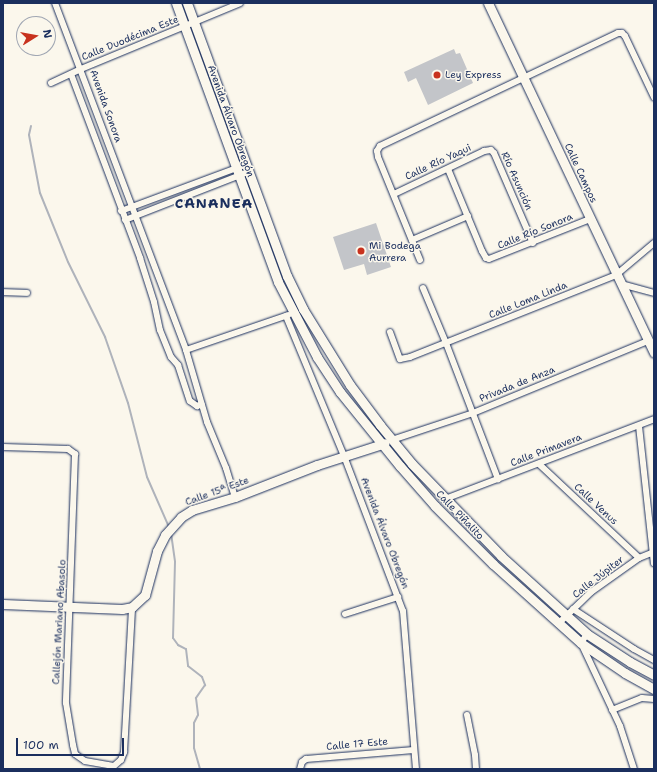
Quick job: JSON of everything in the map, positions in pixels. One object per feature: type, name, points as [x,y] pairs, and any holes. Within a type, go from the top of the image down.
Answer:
[{"type":"main road","name":"Avenida Álvaro Obregón","points":[[176,3],[290,314]]},
{"type":"main road","name":"Avenida Álvaro Obregón","points":[[187,3],[246,169],[287,276],[303,309]]},
{"type":"main road","name":"Calle Campos","points":[[488,3],[524,76],[620,284],[654,353]]},
{"type":"main road","name":"Calle Piñalito","points":[[303,309],[350,385],[392,440],[444,499],[501,556],[565,616],[587,634],[630,662],[654,675]]},
{"type":"main road","name":"Calle Piñalito","points":[[290,314],[340,392],[381,444],[435,506],[482,553],[558,624],[581,643],[625,673],[654,689]]},
{"type":"main road","name":"Calle 15ª Este","points":[[132,607],[145,595],[158,551],[165,536],[172,525],[192,510],[235,497],[344,456],[392,440]]},
{"type":"main road","points":[[3,604],[122,608],[132,607]]},
{"type":"street","name":"Avenida Sonora","points":[[55,3],[186,350]]},
{"type":"street","name":"Calle Duodécima Este","points":[[51,83],[240,3]]},
{"type":"street","points":[[420,260],[378,157],[377,151],[380,146],[524,76],[613,35],[622,33],[625,36],[654,97]]},
{"type":"street","points":[[71,74],[121,211],[140,258],[154,302],[160,330],[171,357],[178,365],[190,401],[197,406],[202,404]]},
{"type":"street","name":"Calle Río Yaqui","points":[[394,194],[484,151],[491,150]]},
{"type":"street","name":"Río Asunción","points":[[491,150],[494,153],[533,243]]},
{"type":"street","points":[[121,211],[246,169]]},
{"type":"street","points":[[412,240],[468,216],[448,169]]},
{"type":"street","points":[[125,220],[237,172]]},
{"type":"street","name":"Calle Río Sonora","points":[[468,216],[486,258],[492,258],[533,243],[590,219]]},
{"type":"street","name":"Calle Loma Linda","points":[[390,332],[400,359],[410,357],[616,275],[654,243]]},
{"type":"street","points":[[620,284],[654,293]]},
{"type":"street","points":[[423,288],[446,343],[498,479]]},
{"type":"street","points":[[3,292],[27,293]]},
{"type":"street","points":[[235,497],[202,404],[186,350],[303,309]]},
{"type":"street","name":"Avenida Álvaro Obregón","points":[[290,314],[398,597],[405,625],[416,769]]},
{"type":"street","name":"Privada de Anza","points":[[392,440],[473,413],[648,341]]},
{"type":"street","name":"Calle Primavera","points":[[444,499],[639,426],[654,419]]},
{"type":"street","points":[[639,426],[654,563]]},
{"type":"street","name":"Callejón Mariano Abasolo","points":[[3,447],[68,449],[75,454],[71,606],[66,703],[69,731],[75,754],[80,759],[107,766],[114,766],[121,760],[124,752],[132,607]]},
{"type":"street","name":"Calle Venus","points":[[539,464],[639,558]]},
{"type":"street","name":"Calle Júpiter","points":[[558,624],[591,592],[639,558],[653,553]]},
{"type":"street","points":[[345,614],[398,597]]},
{"type":"street","points":[[573,608],[634,649],[654,660]]},
{"type":"street","points":[[587,634],[581,643],[625,739],[634,769]]},
{"type":"street","points":[[612,710],[642,698],[654,699]]},
{"type":"street","points":[[467,716],[475,755],[476,769]]},
{"type":"street","name":"Calle 17 Este","points":[[300,769],[302,762],[306,759],[414,750]]},
{"type":"building","name":"Ley Express","points":[[454,49],[456,54],[460,53],[473,83],[428,105],[416,78],[408,82],[404,72]]},
{"type":"building","name":"Mi Bodega Aurrera","points":[[376,223],[391,267],[367,275],[364,264],[344,270],[333,237]]},
{"type":"waterway","points":[[31,126],[29,135],[40,193],[68,262],[105,337],[128,403],[147,477],[169,527]]},
{"type":"waterway","points":[[171,533],[175,562],[173,638],[178,645],[186,649],[188,666],[202,677],[205,685],[196,698],[198,715],[194,723],[194,748],[200,769]]},
{"type":"place","name":"Ley Express","points":[[437,75]]},
{"type":"place","name":"Mi Bodega Aurrera","points":[[361,251]]},
{"type":"district","name":"CANANEA","points":[[214,203]]}]
